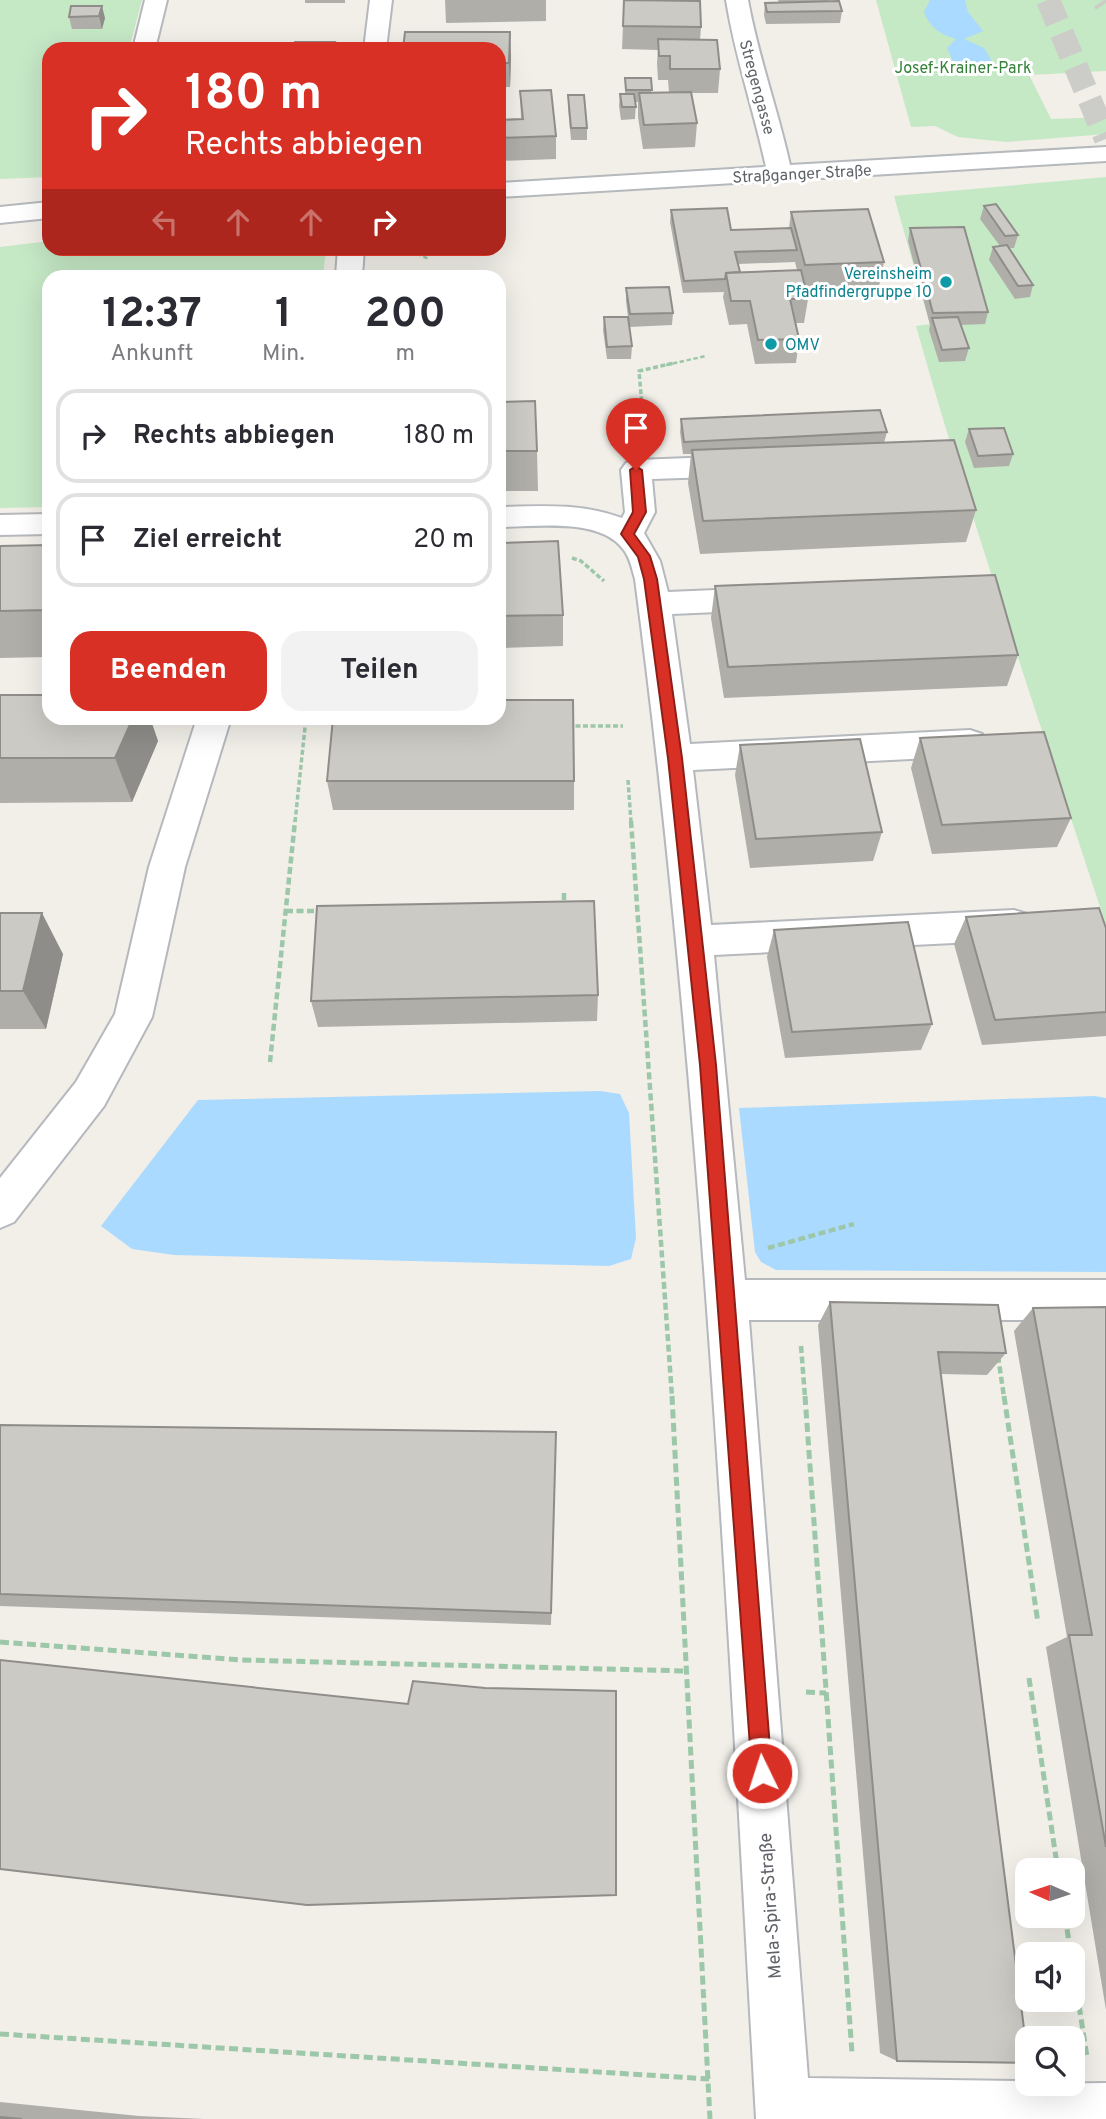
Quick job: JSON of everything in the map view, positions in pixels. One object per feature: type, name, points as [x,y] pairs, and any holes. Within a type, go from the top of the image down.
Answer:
[{"type":"street","points":[[146,42],[156,0]]},
{"type":"street","points":[[376,42],[381,0]]},
{"type":"street","name":"Stregengasse","points":[[737,0],[743,36],[767,115],[780,174]]},
{"type":"street","name":"Straßganger Straße","points":[[506,190],[1106,154]]},
{"type":"street","points":[[0,215],[42,211]]},
{"type":"street","points":[[506,517],[571,518],[603,522],[628,534],[639,512],[636,470],[771,465]]},
{"type":"street","points":[[0,525],[42,524]]},
{"type":"street","name":"Mela-Spira-Straße","points":[[628,534],[644,556],[654,604],[675,758],[708,1065],[749,1584],[783,2112]]},
{"type":"street","points":[[654,604],[792,597]]},
{"type":"street","points":[[0,1209],[90,1094],[133,1017],[167,867],[212,725]]},
{"type":"street","points":[[675,758],[1003,741]]},
{"type":"street","points":[[694,941],[1048,924]]},
{"type":"street","points":[[727,1300],[1106,1300]]},
{"type":"street","points":[[783,2112],[856,2106],[1100,2110]]},
{"type":"path","points":[[422,256],[429,259]]},
{"type":"path","points":[[629,438],[628,430],[643,417],[639,371],[706,356]]},
{"type":"path","points":[[570,557],[581,561],[599,575],[609,590]]},
{"type":"path","points":[[622,712],[624,739]]},
{"type":"path","points":[[270,1062],[305,725]]},
{"type":"path","points":[[560,726],[623,726]]},
{"type":"path","points":[[626,767],[666,1291],[710,2119]]},
{"type":"path","points":[[551,909],[565,909],[564,893]]},
{"type":"path","points":[[286,911],[327,911]]},
{"type":"path","points":[[722,1253],[755,1252],[854,1224]]},
{"type":"path","points":[[798,1300],[856,2106]]},
{"type":"path","points":[[989,1300],[1038,1623]]},
{"type":"path","points":[[0,1642],[242,1660],[686,1671]]},
{"type":"path","points":[[1029,1678],[1056,1858]]},
{"type":"path","points":[[1082,2012],[1100,2110]]},
{"type":"path","points":[[0,2034],[709,2079]]},
{"type":"green space","points":[[0,0],[142,0],[131,42],[42,42],[42,177],[0,179]]},
{"type":"green space","name":"Josef-Krainer-Park","points":[[876,0],[1106,0],[1106,71],[1029,75],[1051,119],[1106,117],[1106,134],[1006,142],[958,137],[935,126],[911,127]]},
{"type":"green space","points":[[1106,177],[1106,925],[1008,627],[938,402],[916,326],[930,324],[894,196]]},
{"type":"green space","points":[[42,242],[42,256],[325,256],[324,270],[42,270],[42,507],[0,508],[0,247]]},
{"type":"water","points":[[930,0],[965,0],[968,12],[983,31],[964,39],[984,48],[993,63],[989,67],[975,69],[954,64],[947,48],[956,39],[941,33],[929,22],[924,12]]},
{"type":"water","points":[[600,1091],[620,1094],[629,1113],[636,1238],[631,1259],[609,1266],[174,1255],[132,1249],[101,1226],[198,1100]]},
{"type":"water","points":[[1095,1096],[1106,1098],[1106,1272],[776,1270],[761,1262],[755,1252],[739,1108]]},
{"type":"building","points":[[624,0],[700,1],[701,27],[623,26]]},
{"type":"building","points":[[839,1],[842,11],[767,12],[765,3]]},
{"type":"building","points":[[71,6],[102,6],[99,16],[69,17]]},
{"type":"building","points":[[405,32],[510,32],[509,63],[506,63],[506,42],[404,42]]},
{"type":"building","points":[[658,39],[717,40],[720,69],[670,69],[670,56],[659,56]]},
{"type":"building","points":[[625,78],[651,78],[652,90],[626,90]]},
{"type":"building","points":[[551,90],[556,136],[506,138],[506,120],[523,119],[520,91]]},
{"type":"building","points":[[691,92],[697,123],[644,125],[639,93]]},
{"type":"building","points":[[620,94],[634,94],[636,107],[622,107]]},
{"type":"building","points":[[568,95],[584,95],[587,128],[571,128]]},
{"type":"building","points":[[996,204],[1018,235],[1005,236],[984,206]]},
{"type":"building","points":[[727,208],[731,230],[791,228],[797,250],[735,252],[740,272],[726,273],[725,279],[684,281],[671,210]]},
{"type":"building","points":[[868,209],[884,262],[805,265],[791,212]]},
{"type":"building","name":"Vereinsheim Pfadfindergruppe 10","points":[[964,227],[988,312],[933,313],[910,228]]},
{"type":"building","points":[[1007,245],[1033,285],[1018,286],[993,247]]},
{"type":"building","points":[[801,270],[808,299],[790,299],[799,339],[758,340],[750,301],[731,301],[726,273]]},
{"type":"building","points":[[669,287],[673,313],[630,314],[626,288]]},
{"type":"building","points":[[604,317],[628,317],[632,346],[607,347]]},
{"type":"building","points":[[958,317],[969,348],[942,350],[932,318]]},
{"type":"building","points":[[535,401],[537,451],[506,451],[506,402]]},
{"type":"building","points":[[880,410],[887,432],[684,442],[681,419]]},
{"type":"building","points":[[1004,428],[1013,454],[978,456],[969,429]]},
{"type":"building","points":[[954,440],[976,510],[703,521],[692,450]]},
{"type":"building","points":[[558,541],[563,615],[506,616],[506,543]]},
{"type":"building","points":[[42,545],[42,610],[0,611],[0,546]]},
{"type":"building","points":[[995,575],[1018,655],[728,667],[715,586]]},
{"type":"building","points":[[0,695],[42,695],[42,725],[130,725],[115,758],[0,758]]},
{"type":"building","points":[[506,700],[573,700],[574,781],[327,781],[332,725],[506,725]]},
{"type":"building","points":[[1044,732],[1071,818],[942,825],[920,738]]},
{"type":"building","points":[[860,739],[882,832],[756,839],[740,745]]},
{"type":"building","points":[[594,901],[598,995],[311,1001],[317,906]]},
{"type":"building","points":[[1099,908],[1106,928],[1106,1012],[995,1020],[966,917]]},
{"type":"building","points":[[0,913],[42,913],[23,991],[0,991]]},
{"type":"building","points":[[908,922],[932,1024],[792,1032],[774,930]]},
{"type":"building","points":[[830,1302],[998,1305],[1006,1353],[938,1352],[1015,1958],[1015,2012],[1022,2012],[1024,2026],[1015,2026],[1015,2063],[897,2061]]},
{"type":"building","points":[[1106,1307],[1106,1847],[1069,1635],[1092,1635],[1033,1308]]},
{"type":"building","points":[[0,1425],[556,1432],[551,1613],[0,1594]]},
{"type":"building","points":[[0,1660],[408,1704],[413,1681],[485,1688],[616,1691],[616,1895],[307,1905],[0,1869]]},
{"type":"tunnel","points":[[1048,0],[1106,139]]},
{"type":"place","name":"Vereinsheim Pfadfindergruppe 10","points":[[946,282]]},
{"type":"place","name":"OMV","points":[[771,344]]},
{"type":"route","points":[[636,470],[639,512],[628,534],[644,556],[651,579],[675,758],[708,1065],[762,1773]]}]
